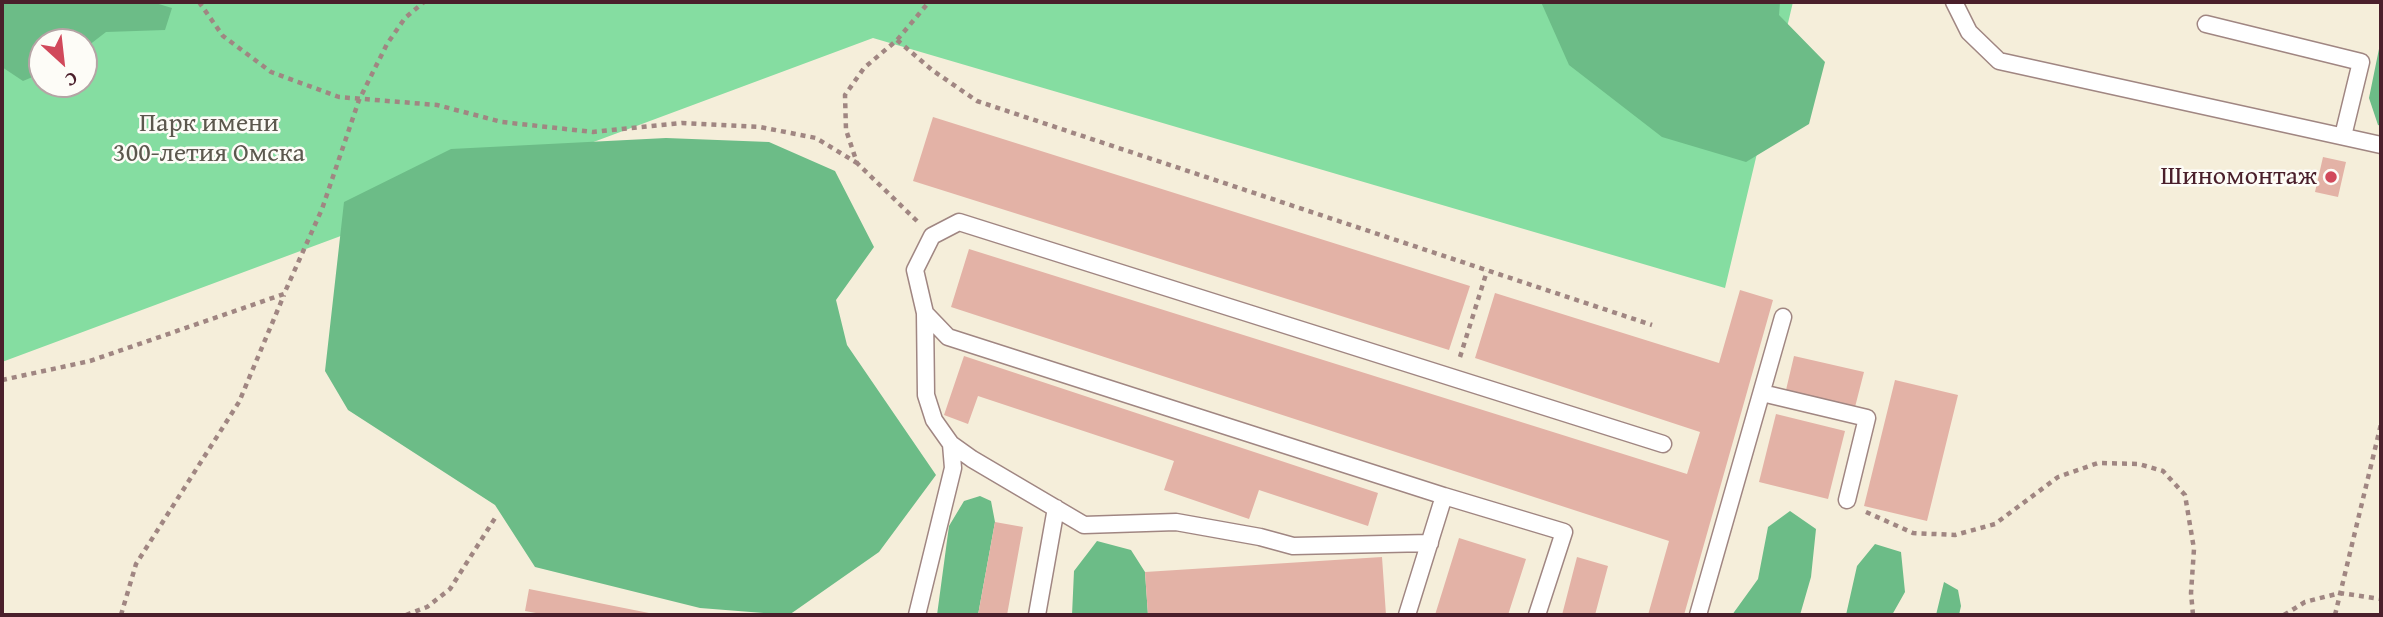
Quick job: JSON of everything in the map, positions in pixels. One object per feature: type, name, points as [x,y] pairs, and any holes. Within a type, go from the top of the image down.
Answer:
[{"type":"lane","points":[[1954,2],[1969,32],[1999,61],[2381,145]]},
{"type":"lane","points":[[2206,23],[2361,62],[2343,136]]},
{"type":"lane","points":[[1430,542],[1293,546],[1260,537],[1176,522],[1084,524],[972,459],[951,443],[934,420],[926,395],[925,313],[915,270],[932,236],[959,222],[1664,444]]},
{"type":"lane","points":[[925,313],[948,337],[1564,532],[1536,615]]},
{"type":"lane","points":[[1698,615],[1783,317]]},
{"type":"lane","points":[[1762,393],[1867,418],[1847,500]]},
{"type":"lane","points":[[916,615],[953,468],[951,443]]},
{"type":"lane","points":[[1407,615],[1444,496]]},
{"type":"lane","points":[[1037,615],[1056,508]]},
{"type":"path","points":[[199,2],[223,36],[271,72],[339,96],[359,100],[437,105],[502,122],[593,132],[682,123],[760,127],[816,138],[857,163],[932,236]]},
{"type":"path","points":[[121,615],[136,564],[239,402],[322,209],[359,100],[387,44],[405,18],[424,2]]},
{"type":"path","points":[[857,163],[846,130],[845,95],[863,68],[897,40],[929,2]]},
{"type":"path","points":[[897,40],[932,71],[977,101],[1652,325]]},
{"type":"path","points":[[1454,378],[1488,271]]},
{"type":"path","points":[[2,380],[90,361],[284,295]]},
{"type":"path","points":[[2335,615],[2381,424]]},
{"type":"path","points":[[1847,500],[1872,516],[1913,533],[1955,535],[1995,524],[2059,477],[2098,463],[2139,464],[2163,471],[2185,495],[2194,549],[2191,593],[2193,615]]},
{"type":"path","points":[[406,615],[427,607],[450,589],[497,516]]},
{"type":"path","points":[[2284,615],[2305,602],[2340,593],[2381,599]]},
{"type":"green space","name":"Парк имени 300-летия Омска","points":[[2,2],[1793,2],[1725,288],[873,38],[2,362]]},
{"type":"green space","points":[[2,2],[152,2],[172,8],[165,30],[106,32],[98,38],[98,28],[28,28],[28,79],[23,81],[2,67]]},
{"type":"green space","points":[[1541,2],[1780,2],[1779,15],[1825,62],[1809,124],[1746,162],[1662,137],[1569,65]]},
{"type":"green space","points":[[2381,39],[2381,126],[2378,125],[2369,98]]},
{"type":"green space","points":[[666,138],[769,142],[835,171],[874,247],[836,300],[847,345],[936,475],[879,552],[789,615],[700,608],[535,567],[495,505],[348,410],[325,371],[344,202],[451,149]]},
{"type":"green space","points":[[980,496],[991,501],[995,522],[978,615],[937,615],[949,526],[964,501]]},
{"type":"green space","points":[[1790,511],[1816,529],[1811,577],[1800,615],[1732,615],[1758,579],[1768,527]]},
{"type":"green space","points":[[1097,541],[1131,550],[1145,572],[1148,615],[1072,615],[1074,571]]},
{"type":"green space","points":[[1875,544],[1901,552],[1905,592],[1892,615],[1846,615],[1857,566]]},
{"type":"green space","points":[[1944,582],[1958,590],[1961,606],[1959,615],[1936,615]]},
{"type":"building","points":[[933,117],[1470,286],[1449,350],[913,181]]},
{"type":"building","name":"Шиномонтаж","points":[[2323,157],[2346,162],[2338,197],[2315,192]]},
{"type":"building","points":[[969,249],[1687,474],[1700,432],[1475,358],[1495,293],[1719,363],[1740,290],[1773,300],[1684,615],[1648,615],[1669,541],[951,307]]},
{"type":"building","points":[[964,356],[1378,493],[1368,526],[1259,490],[1249,519],[1164,490],[1174,461],[978,396],[968,424],[944,415]]},
{"type":"building","points":[[1794,356],[1864,372],[1855,407],[1786,390]]},
{"type":"building","points":[[1895,380],[1958,395],[1927,521],[1864,506]]},
{"type":"building","points":[[1776,414],[1845,431],[1828,499],[1759,482]]},
{"type":"building","points":[[995,522],[1023,527],[1007,615],[978,615]]},
{"type":"building","points":[[1459,538],[1526,559],[1508,615],[1435,615]]},
{"type":"building","points":[[1382,557],[1386,615],[1148,615],[1145,572]]},
{"type":"building","points":[[1577,557],[1608,566],[1595,615],[1562,615]]},
{"type":"building","points":[[529,589],[654,615],[547,615],[525,611]]},
{"type":"place","name":"Шиномонтаж","points":[[2331,177]]}]
